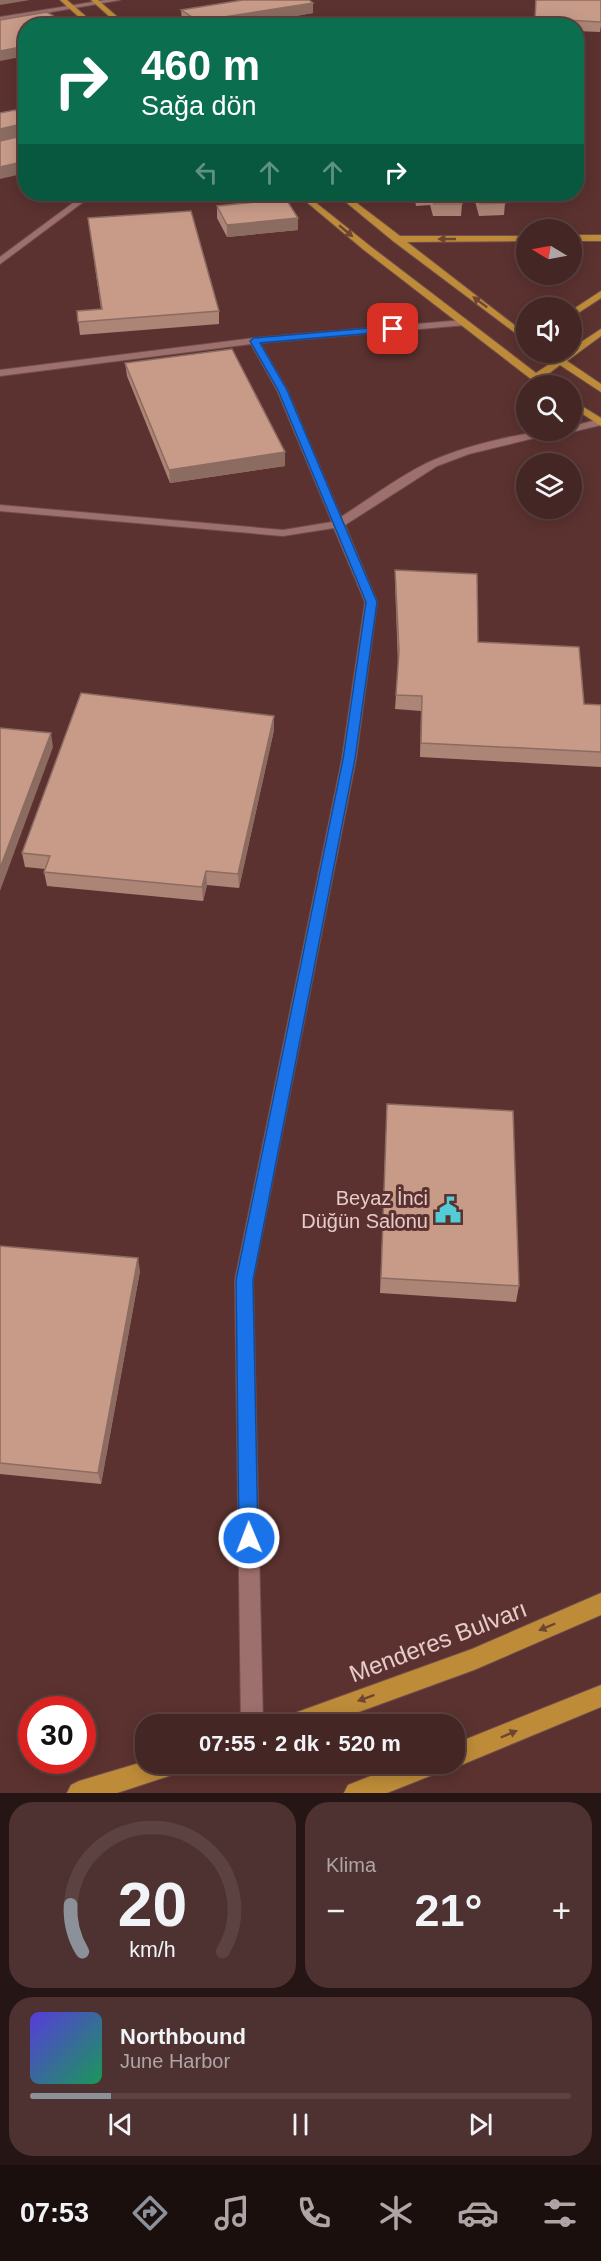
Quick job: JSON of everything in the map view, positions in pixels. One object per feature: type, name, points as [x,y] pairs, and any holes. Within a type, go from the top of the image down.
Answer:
[{"type":"main road","points":[[63,0],[85,18]]},
{"type":"main road","points":[[96,2],[115,18]]},
{"type":"main road","points":[[310,201],[532,375]]},
{"type":"main road","points":[[348,201],[516,330]]},
{"type":"main road","points":[[396,239],[516,238]]},
{"type":"main road","points":[[582,238],[601,238]]},
{"type":"main road","points":[[582,307],[601,294]]},
{"type":"main road","points":[[582,345],[601,332]]},
{"type":"main road","points":[[508,358],[516,352]]},
{"type":"main road","points":[[540,375],[557,363]]},
{"type":"main road","points":[[563,363],[601,389]]},
{"type":"main road","points":[[582,410],[601,422]]},
{"type":"main road","name":"Menderes Bulvarı","points":[[322,1714],[474,1659],[601,1604]]},
{"type":"main road","points":[[465,1752],[601,1696]]},
{"type":"main road","points":[[79,1793],[141,1774]]},
{"type":"main road","points":[[356,1793],[406,1774]]},
{"type":"street","points":[[0,19],[117,0]]},
{"type":"street","points":[[0,261],[81,201]]},
{"type":"street","points":[[0,373],[254,341],[463,322]]},
{"type":"street","points":[[252,1714],[244,1280],[349,759],[371,602],[282,390],[254,341]]},
{"type":"street","points":[[582,427],[601,422]]},
{"type":"street","points":[[0,508],[283,533],[339,524],[433,464],[466,452],[516,441]]},
{"type":"building","points":[[243,0],[309,0],[313,3],[217,18],[193,18],[181,10]]},
{"type":"building","points":[[536,0],[601,0],[601,22],[584,21],[584,18],[535,18]]},
{"type":"building","points":[[47,12],[56,18],[18,18],[18,48],[0,51],[0,20]]},
{"type":"building","points":[[15,110],[18,112],[18,125],[0,129],[0,113]]},
{"type":"building","points":[[18,137],[18,163],[0,167],[0,141]]},
{"type":"building","points":[[287,201],[298,218],[227,225],[217,206]]},
{"type":"building","points":[[433,201],[461,201],[462,204],[434,204]]},
{"type":"building","points":[[479,201],[504,201],[505,203],[480,204]]},
{"type":"building","points":[[191,211],[219,311],[78,322],[77,311],[102,309],[88,218]]},
{"type":"building","points":[[232,349],[285,452],[169,470],[125,363]]},
{"type":"building","points":[[395,570],[477,574],[478,642],[579,647],[584,704],[601,705],[601,752],[421,743],[422,696],[396,695],[399,651]]},
{"type":"building","points":[[81,693],[274,716],[238,874],[206,871],[202,887],[44,872],[50,856],[22,853]]},
{"type":"building","points":[[0,728],[51,733],[0,868]]},
{"type":"building","name":"Beyaz İnci Düğün Salonu","points":[[387,1104],[513,1111],[519,1286],[381,1278]]},
{"type":"building","points":[[0,1246],[138,1258],[98,1473],[0,1463]]},
{"type":"place","name":"Beyaz İnci Düğün Salonu","points":[[448,1210]]},
{"type":"route","points":[[249,1538],[244,1280],[349,759],[371,602],[282,390],[254,341],[393,329]]}]
